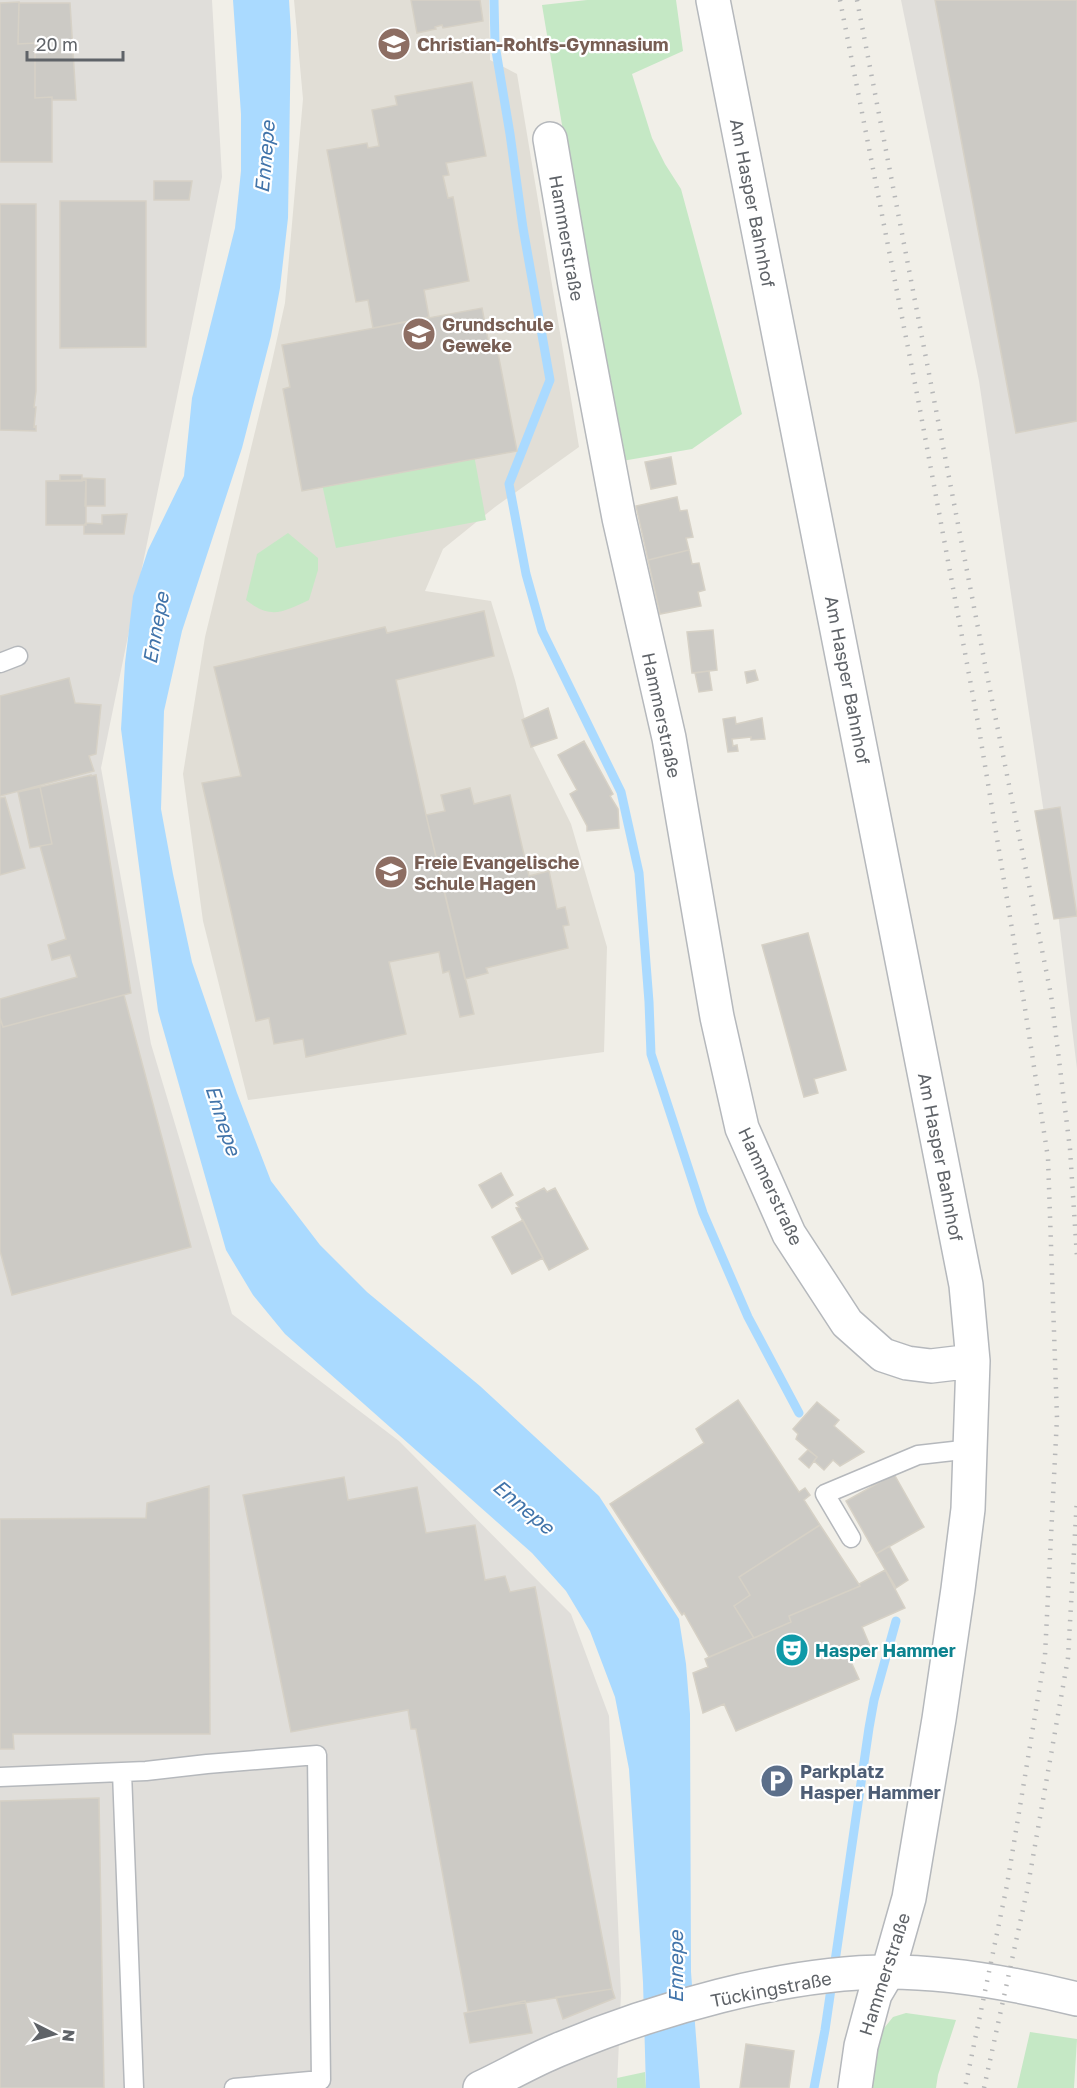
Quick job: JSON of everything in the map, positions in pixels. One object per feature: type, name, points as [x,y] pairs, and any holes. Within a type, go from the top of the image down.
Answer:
[{"type":"street","name":"Am Hasper Bahnhof","points":[[713,0],[966,1285],[973,1362]]},
{"type":"street","name":"Hammerstraße","points":[[550,139],[617,506],[669,738],[717,1017],[742,1128],[789,1234],[847,1323],[883,1355],[906,1363],[931,1366],[973,1362],[968,1509],[939,1719],[909,1898],[873,1973],[875,1994],[861,2046],[855,2088]]},
{"type":"street","name":"Tückingstraße","points":[[480,2088],[557,2050],[678,2008],[758,1988],[815,1978],[873,1973],[982,1980],[1077,2000]]},
{"type":"lane","points":[[0,663],[18,656]]},
{"type":"lane","points":[[851,1538],[825,1494],[918,1455],[970,1449]]},
{"type":"lane","points":[[0,1777],[122,1772],[317,1755],[321,2080],[234,2088]]},
{"type":"lane","points":[[122,1772],[134,2088]]},
{"type":"shaded area","points":[[0,0],[212,0],[222,177],[101,768],[151,1044],[232,1314],[399,1441],[571,1614],[609,1716],[621,1993],[617,2088],[0,2088]]},
{"type":"shaded area","points":[[294,0],[489,0],[490,60],[517,74],[579,447],[495,507],[443,549],[425,591],[491,601],[531,743],[571,824],[607,947],[604,1052],[248,1100],[203,921],[183,774],[205,637],[285,303],[303,99]]},
{"type":"shaded area","points":[[901,0],[1077,0],[1077,1069],[1054,880],[979,381]]},
{"type":"green space","points":[[587,0],[676,0],[683,51],[632,74],[652,138],[681,189],[742,414],[692,449],[622,461],[542,5]]},
{"type":"green space","points":[[474,455],[486,520],[336,548],[322,484]]},
{"type":"green space","points":[[288,533],[318,558],[318,570],[309,600],[284,611],[270,612],[246,600],[257,554]]},
{"type":"green space","points":[[906,2013],[956,2020],[936,2088],[868,2088],[877,2037],[893,2017]]},
{"type":"green space","points":[[1030,2032],[1077,2039],[1074,2088],[1017,2088]]},
{"type":"green space","points":[[645,2072],[646,2088],[617,2088],[617,2078]]},
{"type":"water","name":"Ennepe","points":[[233,0],[289,0],[291,32],[288,218],[280,288],[271,336],[242,448],[182,631],[164,711],[161,809],[192,962],[237,1093],[271,1181],[320,1245],[367,1292],[480,1386],[599,1496],[679,1619],[690,1714],[691,1972],[700,2088],[646,2088],[643,1982],[629,1769],[615,1697],[590,1631],[566,1591],[532,1553],[285,1334],[253,1295],[226,1250],[158,1011],[121,729],[125,663],[133,596],[148,550],[184,476],[192,398],[235,228],[241,171],[241,114]]},
{"type":"building","points":[[411,0],[480,0],[483,21],[443,28],[442,25],[435,27],[436,29],[417,33]]},
{"type":"building","points":[[935,0],[1077,0],[1077,421],[1016,433]]},
{"type":"building","points":[[19,2],[18,44],[35,43],[35,98],[52,97],[52,162],[0,162],[0,3]]},
{"type":"building","points":[[19,3],[70,3],[76,100],[52,100],[52,97],[35,98],[35,43],[18,44]]},
{"type":"building","points":[[472,82],[486,156],[446,163],[449,175],[443,176],[448,198],[453,197],[469,281],[424,290],[429,317],[373,328],[368,300],[356,302],[327,150],[367,143],[368,148],[379,146],[372,110],[397,105],[395,96]]},
{"type":"building","points":[[154,181],[192,181],[189,200],[154,200]]},
{"type":"building","points":[[60,201],[146,201],[146,347],[60,348]]},
{"type":"building","points":[[0,204],[36,204],[36,391],[34,407],[36,407],[34,427],[36,426],[36,431],[0,430]]},
{"type":"building","points":[[482,308],[490,350],[497,348],[517,451],[302,491],[283,389],[290,387],[282,345]]},
{"type":"building","points":[[671,457],[676,484],[651,489],[645,462]]},
{"type":"building","points":[[60,475],[82,475],[82,481],[60,481]]},
{"type":"building","points":[[82,478],[105,479],[105,506],[85,506],[86,480]]},
{"type":"building","points":[[86,480],[86,525],[46,525],[46,481]]},
{"type":"building","points":[[677,497],[680,511],[687,510],[693,537],[686,538],[689,550],[648,560],[636,506]]},
{"type":"building","points":[[127,514],[124,534],[84,534],[86,523],[102,524],[102,515]]},
{"type":"building","points":[[689,550],[692,564],[699,563],[705,590],[698,592],[701,606],[660,614],[648,560]]},
{"type":"building","points":[[484,611],[494,656],[396,680],[474,1014],[460,1017],[449,971],[443,973],[439,952],[389,962],[406,1034],[306,1057],[303,1039],[274,1044],[269,1018],[256,1021],[202,783],[241,776],[214,667],[385,627],[387,633]]},
{"type":"building","points":[[713,630],[717,670],[692,673],[687,632]]},
{"type":"building","points":[[755,670],[758,680],[747,683],[745,672]]},
{"type":"building","points":[[709,671],[712,690],[699,692],[695,673]]},
{"type":"building","points":[[69,678],[75,703],[101,705],[96,754],[89,756],[94,771],[0,796],[0,696]]},
{"type":"building","points":[[548,708],[557,738],[531,747],[522,720]]},
{"type":"building","points":[[735,717],[736,724],[762,718],[765,739],[751,740],[751,737],[732,739],[733,746],[737,745],[738,751],[728,752],[723,719]]},
{"type":"building","points":[[584,741],[613,794],[610,796],[618,809],[619,828],[587,831],[587,826],[570,794],[577,790],[558,755]]},
{"type":"building","points":[[96,775],[131,993],[3,1027],[0,1018],[0,999],[77,977],[70,955],[52,960],[48,945],[66,939],[40,846],[52,844],[40,787]]},
{"type":"building","points":[[40,787],[52,844],[30,848],[18,792]]},
{"type":"building","points":[[470,788],[474,804],[510,795],[529,876],[549,871],[557,909],[565,907],[569,925],[563,926],[568,948],[486,968],[488,973],[465,979],[426,815],[445,811],[441,795]]},
{"type":"building","points":[[5,797],[25,868],[0,875],[0,798]]},
{"type":"building","points":[[1060,807],[1077,916],[1054,919],[1035,811]]},
{"type":"building","points":[[808,933],[846,1070],[814,1079],[818,1093],[804,1097],[762,945]]},
{"type":"building","points":[[124,995],[191,1247],[12,1295],[0,1251],[0,1018],[3,1027]]},
{"type":"building","points":[[501,1173],[513,1195],[492,1208],[479,1185]]},
{"type":"building","points":[[544,1188],[547,1192],[555,1188],[588,1249],[549,1270],[516,1208],[519,1207],[516,1203]]},
{"type":"building","points":[[523,1220],[543,1258],[512,1274],[492,1237]]},
{"type":"building","points":[[738,1400],[799,1492],[805,1488],[810,1495],[804,1500],[820,1525],[739,1577],[750,1595],[734,1606],[754,1638],[709,1657],[684,1613],[682,1615],[610,1504],[704,1443],[696,1429]]},
{"type":"building","points":[[817,1402],[839,1420],[834,1426],[864,1452],[840,1466],[833,1460],[824,1470],[814,1461],[817,1457],[796,1439],[798,1434],[793,1429]]},
{"type":"building","points":[[808,1450],[817,1457],[809,1468],[799,1459]]},
{"type":"building","points":[[894,1474],[924,1527],[876,1554],[846,1501]]},
{"type":"building","points":[[344,1477],[348,1500],[417,1487],[426,1533],[475,1525],[485,1580],[505,1576],[510,1592],[535,1587],[612,1989],[468,2012],[416,1729],[411,1729],[408,1710],[291,1732],[243,1495]]},
{"type":"building","points":[[209,1486],[210,1734],[13,1734],[14,1749],[0,1749],[0,1519],[146,1518],[147,1503]]},
{"type":"building","points":[[820,1525],[860,1586],[789,1616],[791,1622],[754,1638],[734,1606],[750,1595],[739,1577]]},
{"type":"building","points":[[889,1546],[908,1580],[896,1588],[876,1554]]},
{"type":"building","name":"Hasper Hammer","points":[[885,1570],[905,1608],[862,1627],[870,1646],[848,1655],[859,1679],[736,1731],[724,1704],[703,1713],[693,1673],[708,1667],[705,1659],[791,1622],[789,1616],[860,1586],[859,1584]]},
{"type":"building","points":[[99,1798],[104,2088],[0,2088],[0,1801]]},
{"type":"building","points":[[612,1989],[615,1998],[563,2019],[556,1997]]},
{"type":"building","points":[[525,2001],[532,2033],[470,2043],[464,2013]]},
{"type":"building","points":[[746,2044],[794,2051],[789,2088],[740,2088]]},
{"type":"waterway","points":[[494,0],[495,45],[523,228],[550,380],[509,484],[526,574],[542,631],[621,792],[639,873],[651,1054],[703,1213],[748,1317],[799,1413]]},
{"type":"waterway","points":[[814,2088],[825,2030],[869,1728],[874,1700],[896,1621]]},
{"type":"railway","points":[[840,0],[918,399],[978,723],[1048,1158],[1057,1418],[1045,1655],[1007,1885],[965,2088]]},
{"type":"railway","points":[[857,0],[1051,995],[1070,1149],[1077,1257]]},
{"type":"railway","points":[[984,2088],[1027,1891],[1068,1658],[1077,1498]]},
{"type":"place","name":"Christian-Rohlfs-Gymnasium","points":[[394,44]]},
{"type":"place","name":"Grundschule Geweke","points":[[419,334]]},
{"type":"place","name":"Freie Evangelische Schule Hagen","points":[[391,872]]},
{"type":"place","name":"Hasper Hammer","points":[[792,1650]]},
{"type":"place","name":"Parkplatz Hasper Hammer","points":[[777,1781]]}]
